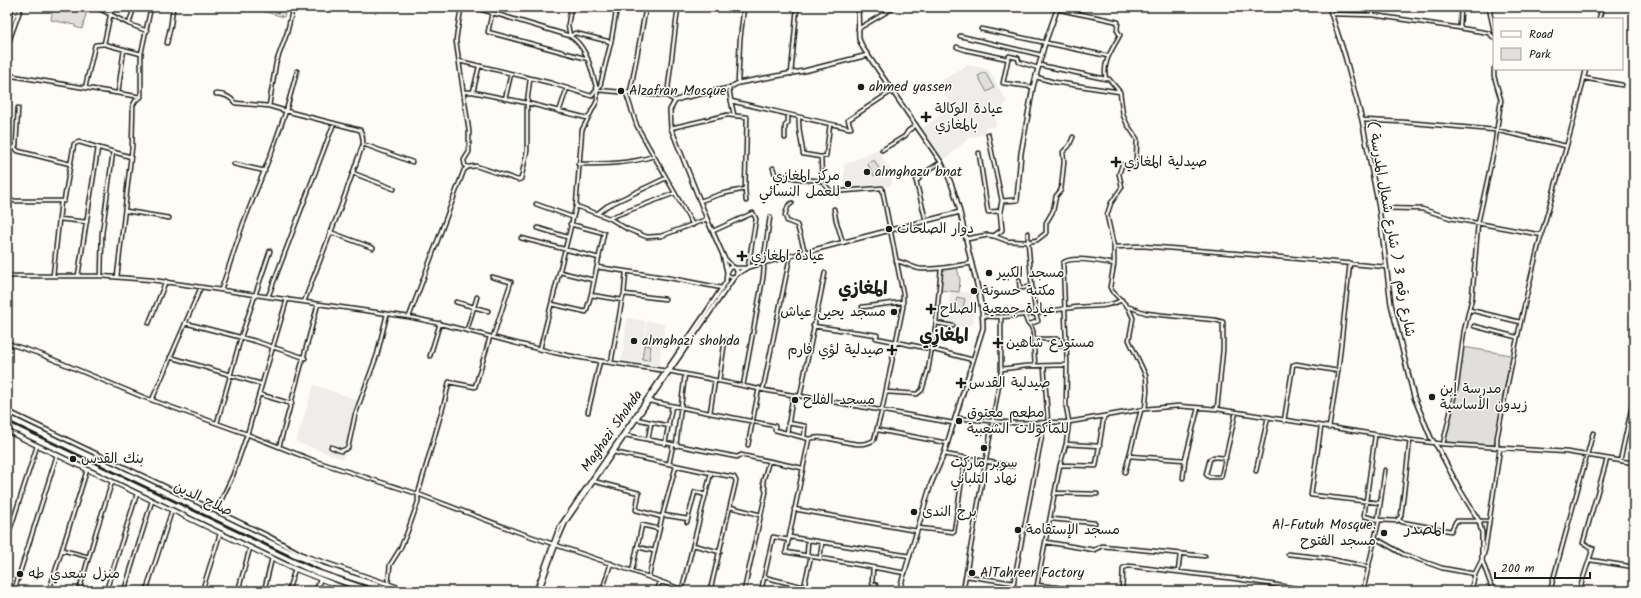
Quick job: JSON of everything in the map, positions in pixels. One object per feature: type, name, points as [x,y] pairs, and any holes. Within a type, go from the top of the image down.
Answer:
[{"type":"highway","name":"صلاح الدين","points":[[7,417],[323,568],[393,591]]},
{"type":"highway","name":"صلاح الدين","points":[[7,426],[150,493],[196,519],[313,571],[371,591]]},
{"type":"highway","points":[[130,484],[134,482],[133,477]]},
{"type":"highway","points":[[150,493],[153,491],[153,487]]},
{"type":"main road","points":[[7,431],[152,501],[196,519],[220,534],[295,569],[351,591]]},
{"type":"street","points":[[7,35],[17,7]]},
{"type":"street","points":[[7,46],[21,7]]},
{"type":"street","points":[[96,7],[129,24],[147,31]]},
{"type":"street","points":[[104,44],[112,7]]},
{"type":"street","points":[[129,24],[134,7]]},
{"type":"street","points":[[117,277],[126,211],[132,147],[133,105],[140,97],[141,54],[151,7]]},
{"type":"street","points":[[167,43],[173,7]]},
{"type":"street","points":[[269,106],[276,63],[287,34],[293,7]]},
{"type":"street","points":[[461,7],[456,41],[470,131],[469,152],[464,163],[465,166],[468,167]]},
{"type":"street","points":[[473,7],[486,9],[492,13],[570,36],[584,48],[597,90],[597,101],[582,130],[578,164],[576,206],[570,224],[560,272],[540,349]]},
{"type":"street","points":[[570,36],[568,25],[571,7]]},
{"type":"street","points":[[459,61],[551,83],[591,96],[600,86],[611,42],[617,7]]},
{"type":"street","points":[[630,93],[646,7]]},
{"type":"street","points":[[667,96],[678,7]]},
{"type":"street","points":[[738,83],[740,40],[744,7]]},
{"type":"street","points":[[791,74],[797,7]]},
{"type":"street","points":[[858,7],[859,39],[892,91],[941,162],[950,178],[979,290],[983,316],[983,328],[944,454],[931,484],[899,591]]},
{"type":"street","points":[[858,29],[895,7]]},
{"type":"street","points":[[1050,7],[1058,8],[1074,14],[1099,17],[1118,22],[1117,30],[1120,35],[1108,56],[1104,70],[1106,79]]},
{"type":"street","name":"شارع رقم 3 ( شارع شمال المدرسة )","points":[[1329,7],[1345,56],[1362,120],[1379,208],[1391,304],[1414,397],[1425,427],[1479,521],[1483,541],[1481,549],[1482,560]]},
{"type":"street","points":[[1373,7],[1374,15]]},
{"type":"street","points":[[1460,28],[1461,7]]},
{"type":"street","points":[[1490,7],[1493,26]]},
{"type":"street","points":[[1599,18],[1602,7]]},
{"type":"street","points":[[1002,201],[1017,200],[1021,153],[1033,88],[1045,43],[1058,8]]},
{"type":"street","points":[[492,13],[488,32],[588,59]]},
{"type":"street","points":[[1332,14],[1374,15],[1489,33],[1493,37]]},
{"type":"street","points":[[981,29],[1108,56]]},
{"type":"street","points":[[570,36],[575,33],[611,42]]},
{"type":"street","points":[[960,36],[1042,55]]},
{"type":"street","points":[[85,88],[95,45],[104,44],[141,54]]},
{"type":"street","points":[[958,47],[1008,59],[1009,56],[1018,58],[1018,62],[1109,79],[1120,92],[1123,115],[1126,124],[1137,139],[1136,162],[1133,165],[1122,164],[1119,174],[1122,187],[1111,203],[1106,215],[1114,247],[1114,264],[1110,287],[1114,294],[1128,307],[1133,318],[1129,340],[1146,376],[1147,390],[1145,409]]},
{"type":"street","points":[[118,93],[124,49]]},
{"type":"street","points":[[597,267],[670,278],[722,291],[726,282],[727,272],[723,255],[671,128],[670,110],[675,101],[682,98],[729,88],[738,83],[791,74],[868,54]]},
{"type":"street","points":[[1008,59],[1003,83],[1033,88]]},
{"type":"street","points":[[473,92],[479,67]]},
{"type":"street","points":[[1443,444],[1457,384],[1464,331],[1470,310],[1478,223],[1494,150],[1495,130],[1501,100],[1494,76],[1494,70]]},
{"type":"street","points":[[1471,591],[1475,574],[1485,550],[1498,447],[1497,438],[1516,337],[1586,70]]},
{"type":"street","points":[[221,290],[243,224],[265,171],[286,111],[297,71]]},
{"type":"street","points":[[7,74],[140,97]]},
{"type":"street","points":[[505,99],[511,74]]},
{"type":"street","points":[[1036,77],[1054,82],[1120,92]]},
{"type":"street","points":[[1584,78],[1622,85]]},
{"type":"street","points":[[409,317],[464,170],[468,167],[476,166],[518,180],[521,179],[527,151],[527,103],[530,79]]},
{"type":"street","points":[[559,112],[567,88]]},
{"type":"street","points":[[729,88],[734,115]]},
{"type":"street","points":[[597,90],[667,96],[675,101]]},
{"type":"street","points":[[731,101],[765,108],[788,116],[851,128],[848,120],[892,91]]},
{"type":"street","points":[[464,92],[473,92],[527,103],[588,118]]},
{"type":"street","points":[[626,93],[637,126],[693,225]]},
{"type":"street","points":[[216,94],[228,96],[232,98],[235,103],[269,106],[360,130],[362,132],[363,144],[304,302]]},
{"type":"street","points":[[14,147],[16,146],[18,108]]},
{"type":"street","points":[[671,128],[727,115],[747,117],[746,201]]},
{"type":"street","points":[[785,138],[785,126],[788,123],[788,116]]},
{"type":"street","points":[[799,118],[799,134],[803,154],[821,157],[826,156],[827,138],[830,124]]},
{"type":"street","points":[[1362,120],[1495,130],[1566,146]]},
{"type":"street","points":[[268,297],[334,123]]},
{"type":"street","points":[[882,150],[905,136],[908,131],[916,125]]},
{"type":"street","points":[[988,134],[1002,201],[1000,211],[1002,230],[994,236]]},
{"type":"street","points":[[966,239],[988,235],[1007,241],[1028,242],[1036,240],[1046,232],[1046,223],[1053,210],[1056,196],[1061,190],[1064,162],[1063,152],[1069,146],[1074,137]]},
{"type":"street","points":[[7,201],[64,201],[74,144],[79,142],[131,157]]},
{"type":"street","points":[[363,144],[412,162]]},
{"type":"street","points":[[7,146],[14,147],[18,151],[70,164]]},
{"type":"street","points":[[78,276],[98,148]]},
{"type":"street","points":[[101,276],[102,234],[112,152]]},
{"type":"street","points":[[979,153],[988,212],[1000,211]]},
{"type":"street","points":[[578,164],[604,164],[638,161],[654,156]]},
{"type":"street","points":[[648,401],[775,426],[774,430],[809,439],[814,437],[867,444],[874,440],[878,430],[886,392],[903,302],[891,230],[882,188],[831,192],[822,181],[821,157]]},
{"type":"street","points":[[926,221],[916,181],[918,177],[941,162]]},
{"type":"street","points":[[234,164],[265,171]]},
{"type":"street","points":[[773,168],[775,174],[800,179],[822,181]]},
{"type":"street","points":[[353,173],[394,189]]},
{"type":"street","points":[[597,214],[607,206],[666,178]]},
{"type":"street","points":[[700,201],[721,194],[745,189]]},
{"type":"street","points":[[609,218],[675,193]]},
{"type":"street","points":[[53,276],[61,201]]},
{"type":"street","points":[[792,203],[788,206],[786,215],[787,221],[797,225],[805,253]]},
{"type":"street","points":[[536,204],[572,217]]},
{"type":"street","points":[[576,206],[609,218],[627,229],[647,237],[661,236],[707,219]]},
{"type":"street","points":[[1379,208],[1422,209],[1450,218],[1542,235]]},
{"type":"street","points":[[834,209],[843,243]]},
{"type":"street","points":[[126,211],[169,218]]},
{"type":"street","points":[[727,272],[728,269],[734,267],[746,268],[763,264],[960,212]]},
{"type":"street","points":[[713,232],[754,213],[756,219],[746,268]]},
{"type":"street","points":[[743,386],[763,278],[763,264],[770,218]]},
{"type":"street","points":[[59,219],[87,222]]},
{"type":"street","points":[[552,304],[586,312],[591,295],[604,233],[570,224]]},
{"type":"street","points":[[538,228],[567,237]]},
{"type":"street","points":[[330,232],[372,248]]},
{"type":"street","points":[[1028,233],[1032,287],[1038,321],[1030,324]]},
{"type":"street","points":[[521,238],[599,258]]},
{"type":"street","points":[[1114,247],[1142,246],[1386,267]]},
{"type":"street","points":[[216,423],[254,295],[270,251]]},
{"type":"street","points":[[723,255],[734,267],[736,275],[730,276],[727,272]]},
{"type":"street","points":[[763,389],[790,257]]},
{"type":"street","points":[[1036,591],[1051,519],[1060,465],[1066,444],[1068,422],[1066,406],[1067,365],[1063,262],[1077,260],[1114,264]]},
{"type":"street","points":[[896,261],[906,262],[910,266],[920,268],[941,269],[972,262]]},
{"type":"street","points":[[1329,428],[1338,371],[1350,263]]},
{"type":"street","name":"Maghazi Shohda","points":[[537,591],[559,528],[669,371],[722,291],[736,275],[746,268]]},
{"type":"street","points":[[886,392],[917,394],[922,390],[928,370],[936,323],[941,269]]},
{"type":"street","points":[[560,272],[593,280]]},
{"type":"street","points":[[612,363],[624,294],[626,272]]},
{"type":"street","points":[[800,396],[813,326],[825,273]]},
{"type":"street","points":[[7,276],[117,277],[166,282],[409,317],[440,323],[540,349],[600,361],[669,371],[743,386],[953,423]]},
{"type":"street","points":[[388,584],[390,565],[400,549],[418,502],[418,494],[449,382],[475,387],[511,282],[492,277]]},
{"type":"street","points":[[1020,280],[1020,288],[1032,287]]},
{"type":"street","points":[[149,323],[166,282]]},
{"type":"street","points":[[152,400],[185,322],[202,287]]},
{"type":"street","points":[[624,294],[665,299]]},
{"type":"street","points":[[591,295],[622,300]]},
{"type":"street","points":[[467,330],[477,297]]},
{"type":"street","points":[[216,511],[233,475],[247,434],[287,299]]},
{"type":"street","points":[[983,316],[1001,318],[1025,316],[1065,310],[1068,308],[1100,307],[1122,300]]},
{"type":"street","points":[[456,302],[488,312]]},
{"type":"street","points":[[862,307],[903,302]]},
{"type":"street","points":[[279,447],[292,404],[318,304]]},
{"type":"street","points":[[1128,307],[1146,313],[1223,322],[1223,350],[1217,409]]},
{"type":"street","points":[[1470,310],[1520,322]]},
{"type":"street","points":[[331,446],[341,450],[348,448],[355,415],[377,355],[387,314]]},
{"type":"street","points":[[1025,316],[1026,322],[1030,324],[1033,331],[1035,366]]},
{"type":"street","points":[[963,591],[1002,369],[1001,318]]},
{"type":"street","points":[[185,322],[241,337],[304,358]]},
{"type":"street","points":[[430,356],[440,323]]},
{"type":"street","points":[[936,323],[953,326]]},
{"type":"street","points":[[813,326],[860,334],[876,335],[876,338],[896,341],[973,360]]},
{"type":"street","points":[[1474,326],[1516,337]]},
{"type":"street","points":[[1034,339],[1058,339],[1059,345],[1066,345]]},
{"type":"street","points":[[719,381],[725,340]]},
{"type":"street","points":[[7,343],[40,354],[152,400],[247,434],[315,461],[418,494],[515,531],[632,570],[686,591]]},
{"type":"street","points":[[170,357],[262,384]]},
{"type":"street","points":[[588,412],[600,361]]},
{"type":"street","points":[[1284,421],[1293,365],[1296,364],[1338,371]]},
{"type":"street","points":[[1002,369],[1067,365]]},
{"type":"street","points":[[1044,366],[1048,423]]},
{"type":"street","points":[[669,464],[681,410],[680,408],[685,374]]},
{"type":"street","points":[[710,413],[715,380]]},
{"type":"street","points":[[748,445],[759,388]]},
{"type":"street","points":[[259,394],[292,404]]},
{"type":"street","points":[[787,433],[793,395]]},
{"type":"street","points":[[1620,461],[1634,397]]},
{"type":"street","points":[[665,444],[672,406]]},
{"type":"street","points":[[955,418],[1048,423],[1068,422],[1145,409],[1178,406],[1217,409],[1375,436],[1443,444],[1568,452],[1634,463]]},
{"type":"street","points":[[1183,478],[1185,460],[1198,408]]},
{"type":"street","points":[[1125,472],[1141,410]]},
{"type":"street","points":[[7,411],[216,511],[305,556],[409,591]]},
{"type":"street","points":[[1226,458],[1210,458],[1206,474],[1209,477],[1221,477],[1226,458],[1236,412]]},
{"type":"street","points":[[1060,465],[1096,466],[1104,416]]},
{"type":"street","points":[[1256,471],[1268,417]]},
{"type":"street","points":[[635,418],[651,423],[669,426]]},
{"type":"street","points":[[788,422],[805,426],[804,437]]},
{"type":"street","points":[[648,440],[651,423]]},
{"type":"street","points":[[1012,591],[1044,425],[1048,423]]},
{"type":"street","points":[[1321,427],[1311,495],[1380,503]]},
{"type":"street","points":[[878,430],[947,443]]},
{"type":"street","points":[[1550,591],[1593,433]]},
{"type":"street","points":[[624,435],[674,446],[737,457],[741,455],[802,468]]},
{"type":"street","points":[[1375,436],[1364,516],[1378,519],[1397,521],[1401,516],[1410,440]]},
{"type":"street","points":[[809,439],[786,552],[905,573]]},
{"type":"street","points":[[1066,444],[1100,446]]},
{"type":"street","points":[[7,539],[37,446]]},
{"type":"street","points":[[613,451],[734,478],[736,481],[710,591]]},
{"type":"street","points":[[944,454],[965,459],[1012,466]]},
{"type":"street","points":[[14,591],[57,455]]},
{"type":"street","points":[[1129,456],[1185,460]]},
{"type":"street","points":[[794,509],[918,529],[954,532],[965,459]]},
{"type":"street","points":[[1579,591],[1593,548],[1583,543],[1601,473],[1607,459]]},
{"type":"street","points":[[744,591],[766,492],[763,481],[769,461]]},
{"type":"street","points":[[649,576],[662,516],[676,466]]},
{"type":"street","points":[[49,591],[87,470]]},
{"type":"street","points":[[1363,591],[1376,538],[1385,470]]},
{"type":"street","points":[[682,589],[711,473]]},
{"type":"street","points":[[592,481],[639,493],[636,510],[688,521],[695,492],[706,495]]},
{"type":"street","points":[[79,591],[112,482]]},
{"type":"street","points":[[1055,493],[1097,494]]},
{"type":"street","points":[[106,591],[137,494]]},
{"type":"street","points":[[124,591],[152,501]]},
{"type":"street","points":[[730,507],[761,515]]},
{"type":"street","points":[[146,591],[172,510]]},
{"type":"street","points":[[1051,519],[1095,523]]},
{"type":"street","points":[[1398,519],[1402,522],[1451,531],[1456,520],[1489,521]]},
{"type":"street","points":[[632,570],[642,525],[659,529]]},
{"type":"street","points":[[202,591],[220,534]]},
{"type":"street","points":[[761,591],[773,537],[790,538],[910,556]]},
{"type":"street","points":[[1376,538],[1403,554],[1442,568],[1475,574]]},
{"type":"street","points":[[806,556],[808,541]]},
{"type":"street","points":[[1046,542],[1094,550],[1102,546],[1180,555],[1205,556]]},
{"type":"street","points":[[820,558],[822,543]]},
{"type":"street","points":[[693,545],[720,552]]},
{"type":"street","points":[[638,547],[654,551]]},
{"type":"street","points":[[238,591],[250,548]]},
{"type":"street","points":[[62,550],[89,557]]},
{"type":"street","points":[[1288,554],[1325,558],[1369,567]]},
{"type":"street","points":[[1178,572],[1180,555]]},
{"type":"street","points":[[804,587],[811,556]]},
{"type":"street","points":[[264,591],[272,558]]},
{"type":"street","points":[[1482,560],[1493,590],[1510,591]]},
{"type":"street","points":[[1590,560],[1634,567]]},
{"type":"street","points":[[602,591],[611,563]]},
{"type":"street","points":[[1122,591],[1123,568],[1129,566],[1314,591]]},
{"type":"street","points":[[873,568],[872,583],[876,585],[874,591]]},
{"type":"street","points":[[288,591],[295,569]]},
{"type":"street","points":[[966,576],[1014,583]]},
{"type":"street","points":[[764,577],[820,591]]},
{"type":"street","points":[[316,591],[320,580]]},
{"type":"street","points":[[657,591],[660,581]]},
{"type":"street","points":[[1037,585],[1088,591]]},
{"type":"shaded area","points":[[967,65],[988,69],[1007,102],[995,117],[996,126],[985,128],[986,134],[970,137],[944,160],[922,129],[952,106],[938,83]]},
{"type":"shaded area","name":"almghazu bnat","points":[[878,149],[893,176],[891,186],[844,191],[844,165]]},
{"type":"shaded area","points":[[951,291],[972,293],[974,322],[966,328],[944,324]]},
{"type":"shaded area","name":"almghazi shohda","points":[[627,318],[646,321],[640,363],[622,360]]},
{"type":"shaded area","points":[[647,321],[665,324],[659,366],[641,363]]},
{"type":"shaded area","points":[[314,385],[363,402],[343,459],[296,442]]},
{"type":"green space","points":[[53,7],[88,7],[82,29],[75,27],[75,25],[51,20]]},
{"type":"green space","points":[[247,7],[287,7],[284,17]]},
{"type":"green space","points":[[985,72],[994,88],[987,92],[978,76]]},
{"type":"green space","points":[[874,160],[881,172],[874,176],[867,163]]},
{"type":"green space","points":[[957,267],[960,280],[959,292],[940,290],[941,269]]},
{"type":"green space","points":[[957,297],[965,299],[962,312],[954,310]]},
{"type":"green space","points":[[644,345],[651,346],[649,360],[642,359]]},
{"type":"green space","points":[[1463,347],[1511,355],[1494,445],[1444,443],[1459,378]]},
{"type":"place","name":"ahmed yassen","points":[[861,87]]},
{"type":"place","name":"Alzafran Mosque","points":[[621,91]]},
{"type":"place","name":"عيادة الوكالة بالمغازي","points":[[926,117]]},
{"type":"place","name":"صيدلية المغازي","points":[[1116,162]]},
{"type":"place","name":"almghazu bnat","points":[[867,172]]},
{"type":"place","name":"مركز المغازي للعمل النسائي","points":[[848,184]]},
{"type":"place","name":"دوار الصلحات","points":[[889,229]]},
{"type":"place","name":"عيادة المغازي","points":[[742,256]]},
{"type":"place","name":"مسجد الكبير","points":[[989,273]]},
{"type":"place","name":"مكتبة حسونة","points":[[974,291]]},
{"type":"place","name":"عيادة جمعية الصلاح","points":[[931,309]]},
{"type":"place","name":"مسجد يحيى عياش","points":[[894,312]]},
{"type":"place","name":"almghazi shohda","points":[[634,341]]},
{"type":"place","name":"مستودع شاهين","points":[[998,343]]},
{"type":"place","name":"صيدلية لؤي فارم","points":[[892,350]]},
{"type":"place","name":"صيدلية القدس","points":[[961,383]]},
{"type":"place","name":"مدرسة إبن زيدون الأساسية","points":[[1432,397]]},
{"type":"place","name":"مسجد الفلاح","points":[[795,400]]},
{"type":"place","name":"مطعم معتوق للمأكولات الشعبية","points":[[959,421]]},
{"type":"place","name":"سوبر ماركت نهاد التلباني","points":[[984,448]]},
{"type":"place","name":"بنك القدس","points":[[73,459]]},
{"type":"place","name":"برج الندى","points":[[914,512]]},
{"type":"place","name":"مسجد الإستقامة","points":[[1018,530]]},
{"type":"place","name":"Al-Futuh Mosque. مسجد الفتوح","points":[[1384,533]]},
{"type":"place","name":"AlTahreer Factory","points":[[972,573]]},
{"type":"place","name":"منزل سعدي طه","points":[[20,574]]},
{"type":"district","name":"المغازي","points":[[863,289]]},
{"type":"district","name":"المغازِي","points":[[944,336]]},
{"type":"district","name":"المصدر","points":[[1425,529]]}]
